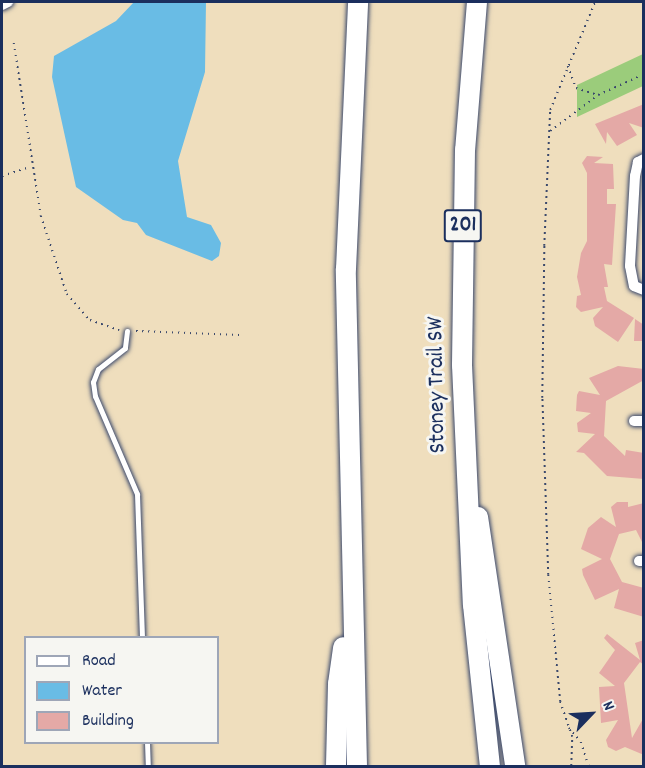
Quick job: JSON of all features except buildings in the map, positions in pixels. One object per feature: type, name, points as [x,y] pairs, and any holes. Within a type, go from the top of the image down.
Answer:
[{"type":"highway","points":[[357,766],[351,597],[346,269],[358,2]]},
{"type":"highway","name":"Stoney Trail SW","points":[[477,2],[465,150],[462,265],[465,451],[473,605],[490,766]]},
{"type":"highway","points":[[465,451],[488,568],[515,766]]},
{"type":"highway","points":[[336,766],[338,684],[351,597]]},
{"type":"street","points":[[2,5],[8,2]]},
{"type":"street","points":[[644,159],[638,162],[635,176],[630,266],[634,286],[644,290]]},
{"type":"lane","points":[[128,331],[125,348],[98,369],[93,382],[95,396],[137,494],[142,636]]},
{"type":"lane","points":[[147,744],[148,766]]},
{"type":"path","points":[[571,766],[569,728],[557,679],[544,474],[542,332],[550,110],[595,2]]},
{"type":"path","points":[[14,43],[31,166],[41,216],[67,294],[90,320],[114,330],[240,335]]},
{"type":"path","points":[[567,65],[576,88],[598,95]]},
{"type":"path","points":[[549,132],[598,95],[644,74]]},
{"type":"path","points":[[2,176],[31,166]]},
{"type":"path","points":[[569,728],[580,742],[589,766]]},
{"type":"green space","points":[[643,54],[643,86],[577,117],[577,85]]},
{"type":"water","points":[[134,2],[206,2],[205,72],[178,161],[187,217],[211,225],[221,243],[219,256],[212,261],[146,235],[137,223],[123,220],[76,187],[52,77],[54,56],[116,21]]}]
